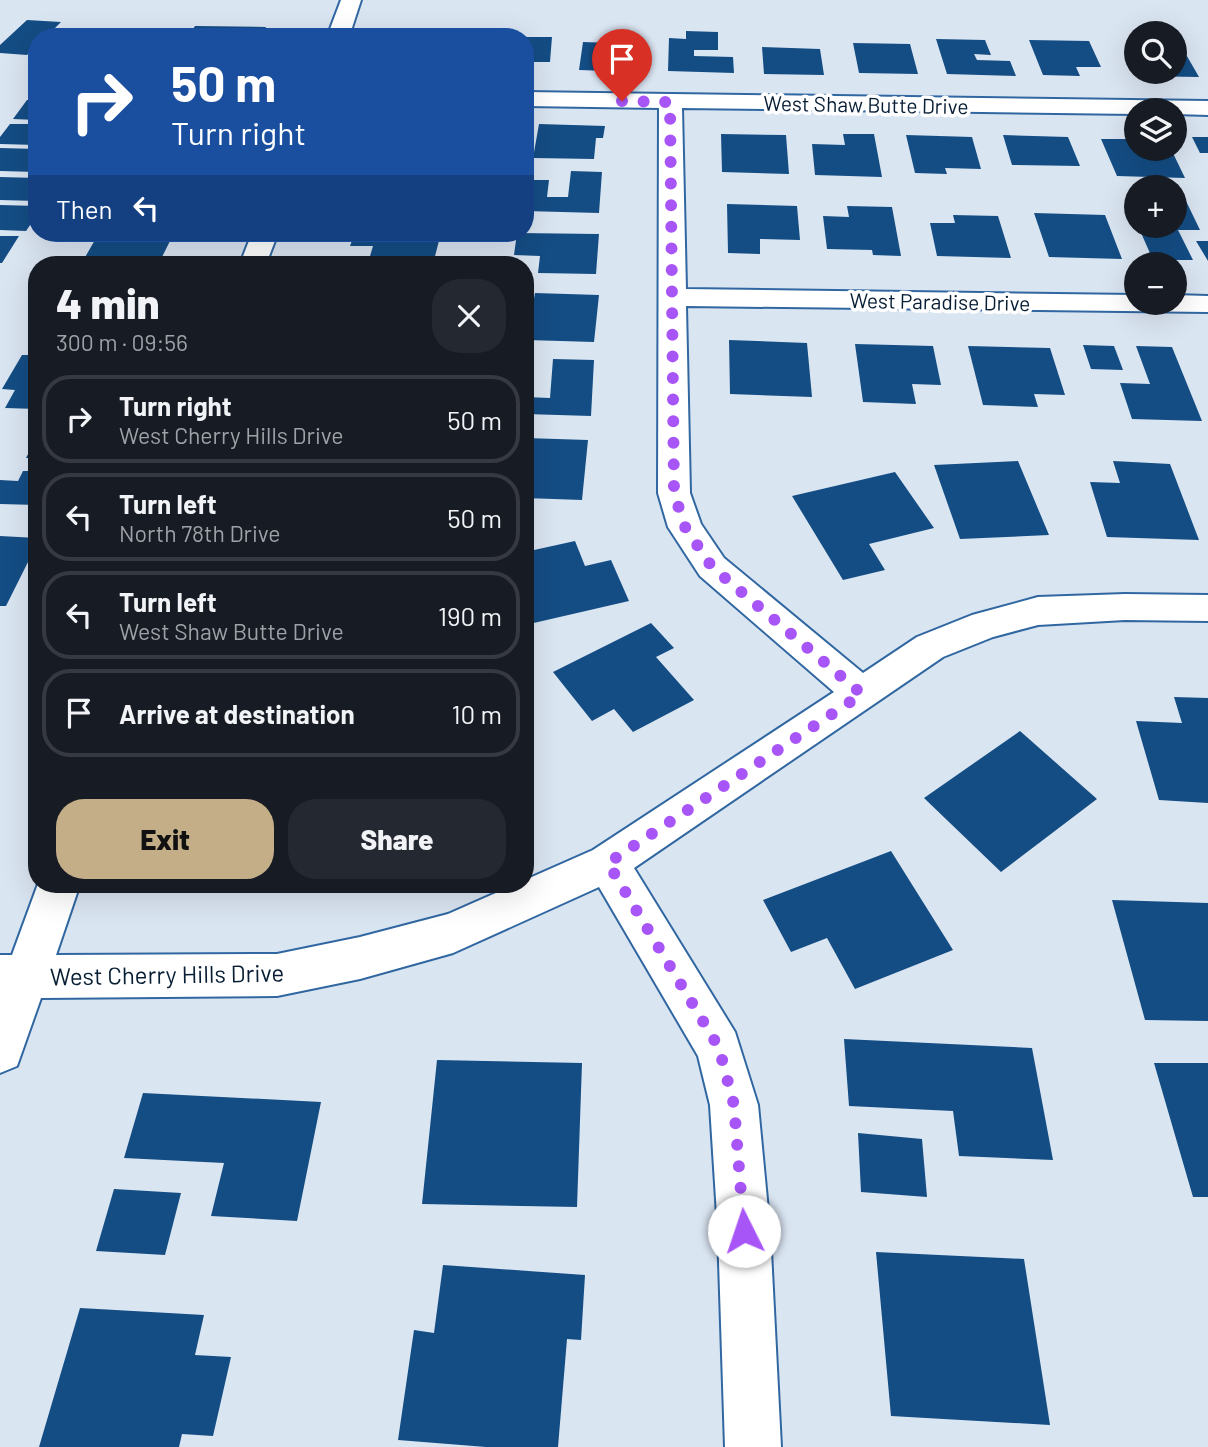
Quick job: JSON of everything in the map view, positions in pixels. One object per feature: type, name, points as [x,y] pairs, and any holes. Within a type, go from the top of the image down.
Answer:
[{"type":"street","points":[[341,28],[352,0]]},
{"type":"street","name":"West Shaw Butte Drive","points":[[534,99],[1208,108]]},
{"type":"street","points":[[670,102],[674,493],[685,527],[712,567],[862,694]]},
{"type":"street","name":"West Paradise Drive","points":[[672,297],[1208,304]]},
{"type":"street","name":"West Cherry Hills Drive","points":[[14,976],[142,978],[289,973],[360,958],[453,933],[608,863],[930,647],[985,625],[1038,611],[1125,607],[1208,608]]},
{"type":"street","points":[[608,863],[719,1048],[734,1105],[744,1231],[753,1447]]},
{"type":"street","points":[[0,1050],[14,976],[55,893]]},
{"type":"building","points":[[27,20],[61,22],[55,28],[28,28],[27,55],[0,53],[0,45]]},
{"type":"building","points":[[195,26],[266,27],[266,28],[194,28]]},
{"type":"building","points":[[686,31],[718,32],[718,50],[694,50],[694,56],[733,57],[734,73],[668,71],[669,38],[686,39]]},
{"type":"building","points":[[534,37],[552,37],[550,62],[534,62]]},
{"type":"building","points":[[936,39],[985,40],[991,55],[974,54],[977,60],[1010,61],[1016,76],[947,74]]},
{"type":"building","points":[[1029,40],[1089,41],[1101,67],[1076,67],[1080,76],[1043,75]]},
{"type":"building","points":[[583,42],[641,44],[639,72],[579,70]]},
{"type":"building","points":[[853,43],[910,44],[918,74],[859,73]]},
{"type":"building","points":[[762,47],[820,49],[824,75],[764,74]]},
{"type":"building","points":[[1187,56],[1199,77],[1187,77]]},
{"type":"building","points":[[27,100],[28,100],[28,120],[13,119]]},
{"type":"building","points":[[10,124],[28,124],[28,145],[0,144],[0,137]]},
{"type":"building","points":[[539,124],[605,126],[603,138],[596,138],[594,159],[534,158]]},
{"type":"building","points":[[721,134],[786,135],[789,174],[722,172]]},
{"type":"building","points":[[843,134],[874,134],[882,177],[815,175],[812,144],[845,145]]},
{"type":"building","points":[[906,135],[972,137],[981,169],[945,168],[947,174],[915,173]]},
{"type":"building","points":[[1003,135],[1068,137],[1080,166],[1012,165]]},
{"type":"building","points":[[1192,137],[1208,137],[1208,153],[1200,153]]},
{"type":"building","points":[[1101,139],[1124,139],[1124,161],[1177,161],[1184,175],[1124,175],[1117,176]]},
{"type":"building","points":[[0,148],[28,149],[28,172],[0,171]]},
{"type":"building","points":[[571,171],[602,172],[599,213],[534,211],[534,180],[549,180],[547,197],[568,197]]},
{"type":"building","points":[[0,177],[28,178],[28,201],[0,200]]},
{"type":"building","points":[[1187,203],[1200,230],[1187,230]]},
{"type":"building","points":[[727,204],[797,206],[800,240],[760,239],[760,254],[728,253]]},
{"type":"building","points":[[0,205],[28,206],[26,231],[0,230]]},
{"type":"building","points":[[847,206],[892,207],[901,256],[873,255],[872,250],[827,249],[823,216],[849,217]]},
{"type":"building","points":[[1034,213],[1105,215],[1122,259],[1049,257]]},
{"type":"building","points":[[953,215],[998,216],[1011,258],[937,256],[930,223],[955,223]]},
{"type":"building","points":[[534,233],[599,234],[596,274],[538,273],[540,256],[514,255],[516,242],[534,242]]},
{"type":"building","points":[[0,236],[19,236],[2,263],[0,263]]},
{"type":"building","points":[[1143,238],[1182,238],[1193,260],[1187,260],[1187,252],[1149,252]]},
{"type":"building","points":[[1196,241],[1208,241],[1208,261]]},
{"type":"building","points":[[94,242],[170,242],[162,256],[86,256]]},
{"type":"building","points":[[352,242],[439,242],[435,256],[370,256],[373,246],[350,246]]},
{"type":"building","points":[[535,293],[599,295],[594,342],[534,340]]},
{"type":"building","points":[[729,340],[807,343],[812,397],[730,394]]},
{"type":"building","points":[[855,344],[933,346],[941,385],[912,384],[916,404],[863,402]]},
{"type":"building","points":[[1083,345],[1114,346],[1123,370],[1091,369]]},
{"type":"building","points":[[968,346],[1050,348],[1065,395],[1034,394],[1038,407],[983,405]]},
{"type":"building","points":[[1136,346],[1172,347],[1202,421],[1132,419],[1120,383],[1150,384]]},
{"type":"building","points":[[22,355],[28,355],[28,409],[5,408],[15,390],[2,389]]},
{"type":"building","points":[[553,359],[594,360],[591,416],[534,414],[534,397],[550,398]]},
{"type":"building","points":[[534,438],[588,440],[582,500],[534,498]]},
{"type":"building","points":[[1018,461],[1049,535],[960,539],[934,465]]},
{"type":"building","points":[[1113,461],[1170,464],[1199,540],[1107,537],[1090,482],[1120,483]]},
{"type":"building","points":[[23,471],[28,471],[28,505],[0,504],[0,480],[18,481]]},
{"type":"building","points":[[895,472],[934,528],[869,544],[885,570],[843,580],[792,496]]},
{"type":"building","points":[[0,536],[28,538],[28,562],[6,606],[0,606]]},
{"type":"building","points":[[575,541],[585,566],[611,560],[629,601],[534,623],[534,550]]},
{"type":"building","points":[[651,623],[674,648],[656,657],[694,700],[633,732],[614,709],[592,721],[553,672]]},
{"type":"building","points":[[1174,697],[1208,698],[1208,803],[1159,800],[1136,721],[1182,723]]},
{"type":"building","points":[[1020,731],[1097,799],[1001,872],[924,798]]},
{"type":"building","points":[[891,851],[953,950],[855,989],[827,938],[791,952],[763,900]]},
{"type":"building","points":[[1112,900],[1208,903],[1208,1021],[1145,1020]]},
{"type":"building","points":[[844,1039],[1032,1048],[1053,1160],[959,1156],[953,1111],[849,1106]]},
{"type":"building","points":[[437,1060],[582,1063],[577,1207],[422,1204]]},
{"type":"building","points":[[1154,1063],[1208,1063],[1208,1197],[1193,1197]]},
{"type":"building","points":[[143,1093],[321,1102],[297,1221],[211,1216],[224,1163],[124,1158]]},
{"type":"building","points":[[858,1133],[922,1139],[927,1197],[861,1192]]},
{"type":"building","points":[[114,1189],[181,1193],[165,1255],[96,1251]]},
{"type":"building","points":[[876,1252],[1024,1259],[1050,1425],[891,1416]]},
{"type":"building","points":[[443,1265],[585,1275],[581,1340],[567,1339],[558,1447],[486,1447],[398,1440],[414,1330],[434,1333]]},
{"type":"building","points":[[80,1308],[204,1315],[195,1355],[231,1357],[213,1436],[182,1434],[179,1447],[39,1447]]},
{"type":"route","points":[[622,101],[670,102],[674,493],[685,527],[712,567],[735,589],[862,694],[608,863],[719,1048],[734,1105],[744,1231]]}]
